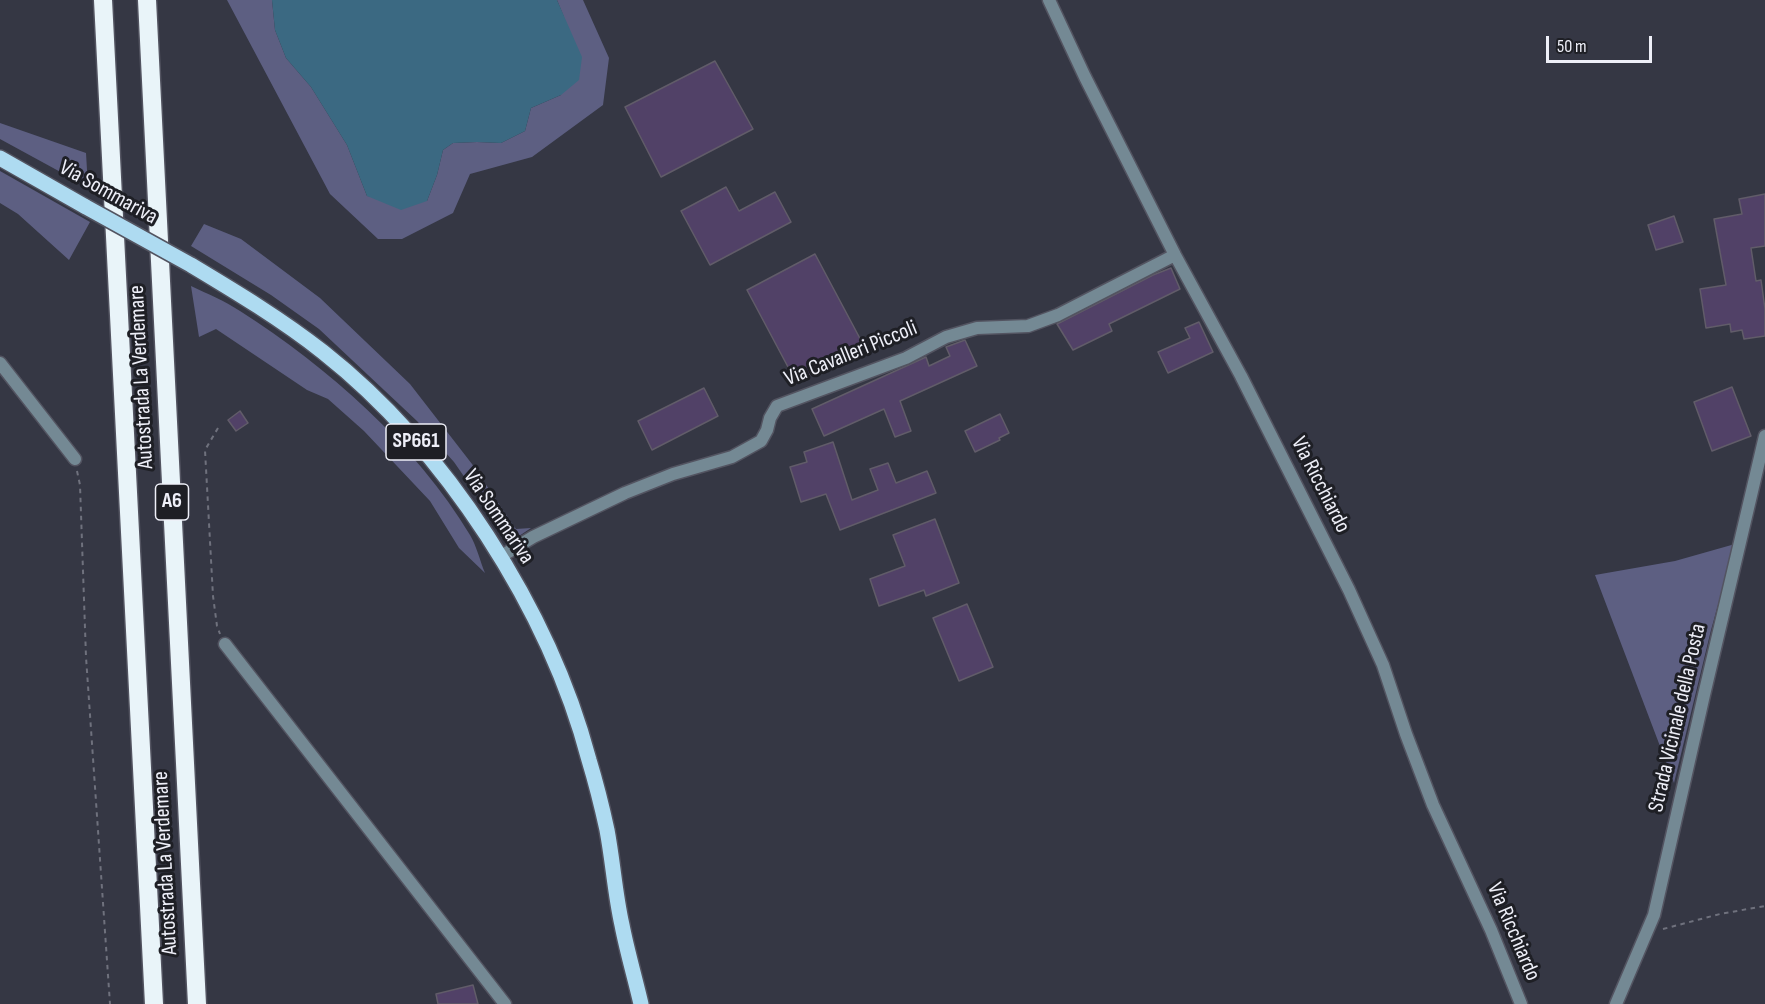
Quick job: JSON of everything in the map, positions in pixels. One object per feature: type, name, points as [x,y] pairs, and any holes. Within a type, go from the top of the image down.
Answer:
[{"type":"highway","name":"Autostrada La Verdemare","points":[[104,0],[154,1004]]},
{"type":"highway","name":"Autostrada La Verdemare","points":[[147,0],[197,1004]]},
{"type":"main road","name":"Via Sommariva","points":[[0,158],[191,265],[264,309],[324,352],[360,384],[435,463],[500,557],[538,622],[567,688],[589,758],[607,830],[621,923],[641,1004]]},
{"type":"street","name":"Via Ricchiardo","points":[[1049,0],[1084,77],[1175,255],[1241,376],[1349,590],[1383,665],[1433,805],[1491,930],[1521,1004]]},
{"type":"street","name":"Via Cavalleri Piccoli","points":[[500,557],[533,537],[625,493],[673,474],[732,457],[761,441],[777,406],[906,358],[946,337],[977,328],[1029,326],[1058,315],[1175,255]]},
{"type":"street","points":[[0,363],[75,459]]},
{"type":"street","name":"Strada Vicinale della Posta","points":[[1616,1004],[1654,915],[1765,436]]},
{"type":"street","points":[[225,644],[505,1004]]},
{"type":"path","points":[[218,428],[205,450],[213,596],[217,626],[225,644]]},
{"type":"path","points":[[75,459],[80,484],[86,657],[110,1004]]},
{"type":"path","points":[[1646,935],[1679,923],[1765,906]]},
{"type":"shaded area","points":[[227,0],[272,0],[275,30],[286,58],[311,87],[347,145],[367,196],[427,201],[443,150],[453,143],[501,143],[525,131],[531,108],[561,95],[564,17],[557,0],[583,0],[609,58],[603,105],[532,157],[470,174],[453,213],[402,239],[378,239],[330,194]]},
{"type":"shaded area","points":[[272,0],[557,0],[582,57],[579,80],[561,95],[531,108],[525,131],[501,143],[453,143],[443,150],[427,201],[401,210],[367,196],[347,145],[311,87],[286,58],[275,30]]},
{"type":"shaded area","points":[[0,123],[86,153],[88,187],[0,139]]},
{"type":"shaded area","points":[[0,171],[90,222],[69,260],[18,214],[0,203]]},
{"type":"shaded area","points":[[204,224],[241,239],[320,298],[410,384],[472,464],[516,529],[531,528],[516,538],[499,527],[454,462],[417,421],[319,329],[271,295],[191,246]]},
{"type":"shaded area","points":[[191,286],[228,304],[273,333],[368,410],[424,470],[448,502],[472,540],[485,573],[459,548],[430,501],[364,431],[328,399],[307,390],[216,329],[199,337]]},
{"type":"shaded area","points":[[1735,544],[1711,630],[1674,783],[1595,575],[1675,561]]},
{"type":"building","points":[[715,61],[753,129],[661,177],[625,107]]},
{"type":"building","points":[[726,187],[739,211],[775,192],[791,222],[710,265],[681,211]]},
{"type":"building","points":[[1765,194],[1765,246],[1751,248],[1756,281],[1761,280],[1765,309],[1765,336],[1744,339],[1742,330],[1731,332],[1730,324],[1706,328],[1700,289],[1726,285],[1714,219],[1742,214],[1739,199]]},
{"type":"building","points":[[1674,216],[1683,242],[1656,250],[1648,225]]},
{"type":"building","points":[[815,254],[864,346],[796,382],[747,290]]},
{"type":"building","points":[[1171,268],[1180,289],[1109,324],[1112,331],[1073,350],[1057,324]]},
{"type":"building","points":[[1199,322],[1213,352],[1168,373],[1158,352],[1190,338],[1185,328]]},
{"type":"building","points":[[965,340],[977,366],[900,401],[911,431],[895,437],[884,409],[824,436],[812,409],[926,357],[929,366],[950,356],[946,347]]},
{"type":"building","points":[[1732,387],[1751,436],[1712,451],[1694,402]]},
{"type":"building","points":[[704,388],[718,416],[652,450],[638,421]]},
{"type":"building","points":[[240,411],[248,423],[236,431],[228,420]]},
{"type":"building","points":[[1000,414],[1009,433],[975,452],[965,431]]},
{"type":"building","points":[[833,442],[852,500],[878,490],[870,469],[888,463],[896,483],[927,471],[936,493],[840,530],[826,494],[801,502],[790,467],[807,462],[804,452]]},
{"type":"building","points":[[935,519],[959,583],[926,596],[924,590],[879,606],[870,579],[905,566],[893,535]]},
{"type":"building","points":[[967,604],[993,667],[959,681],[933,618]]},
{"type":"building","points":[[473,985],[478,1004],[438,1004],[436,994]]}]
